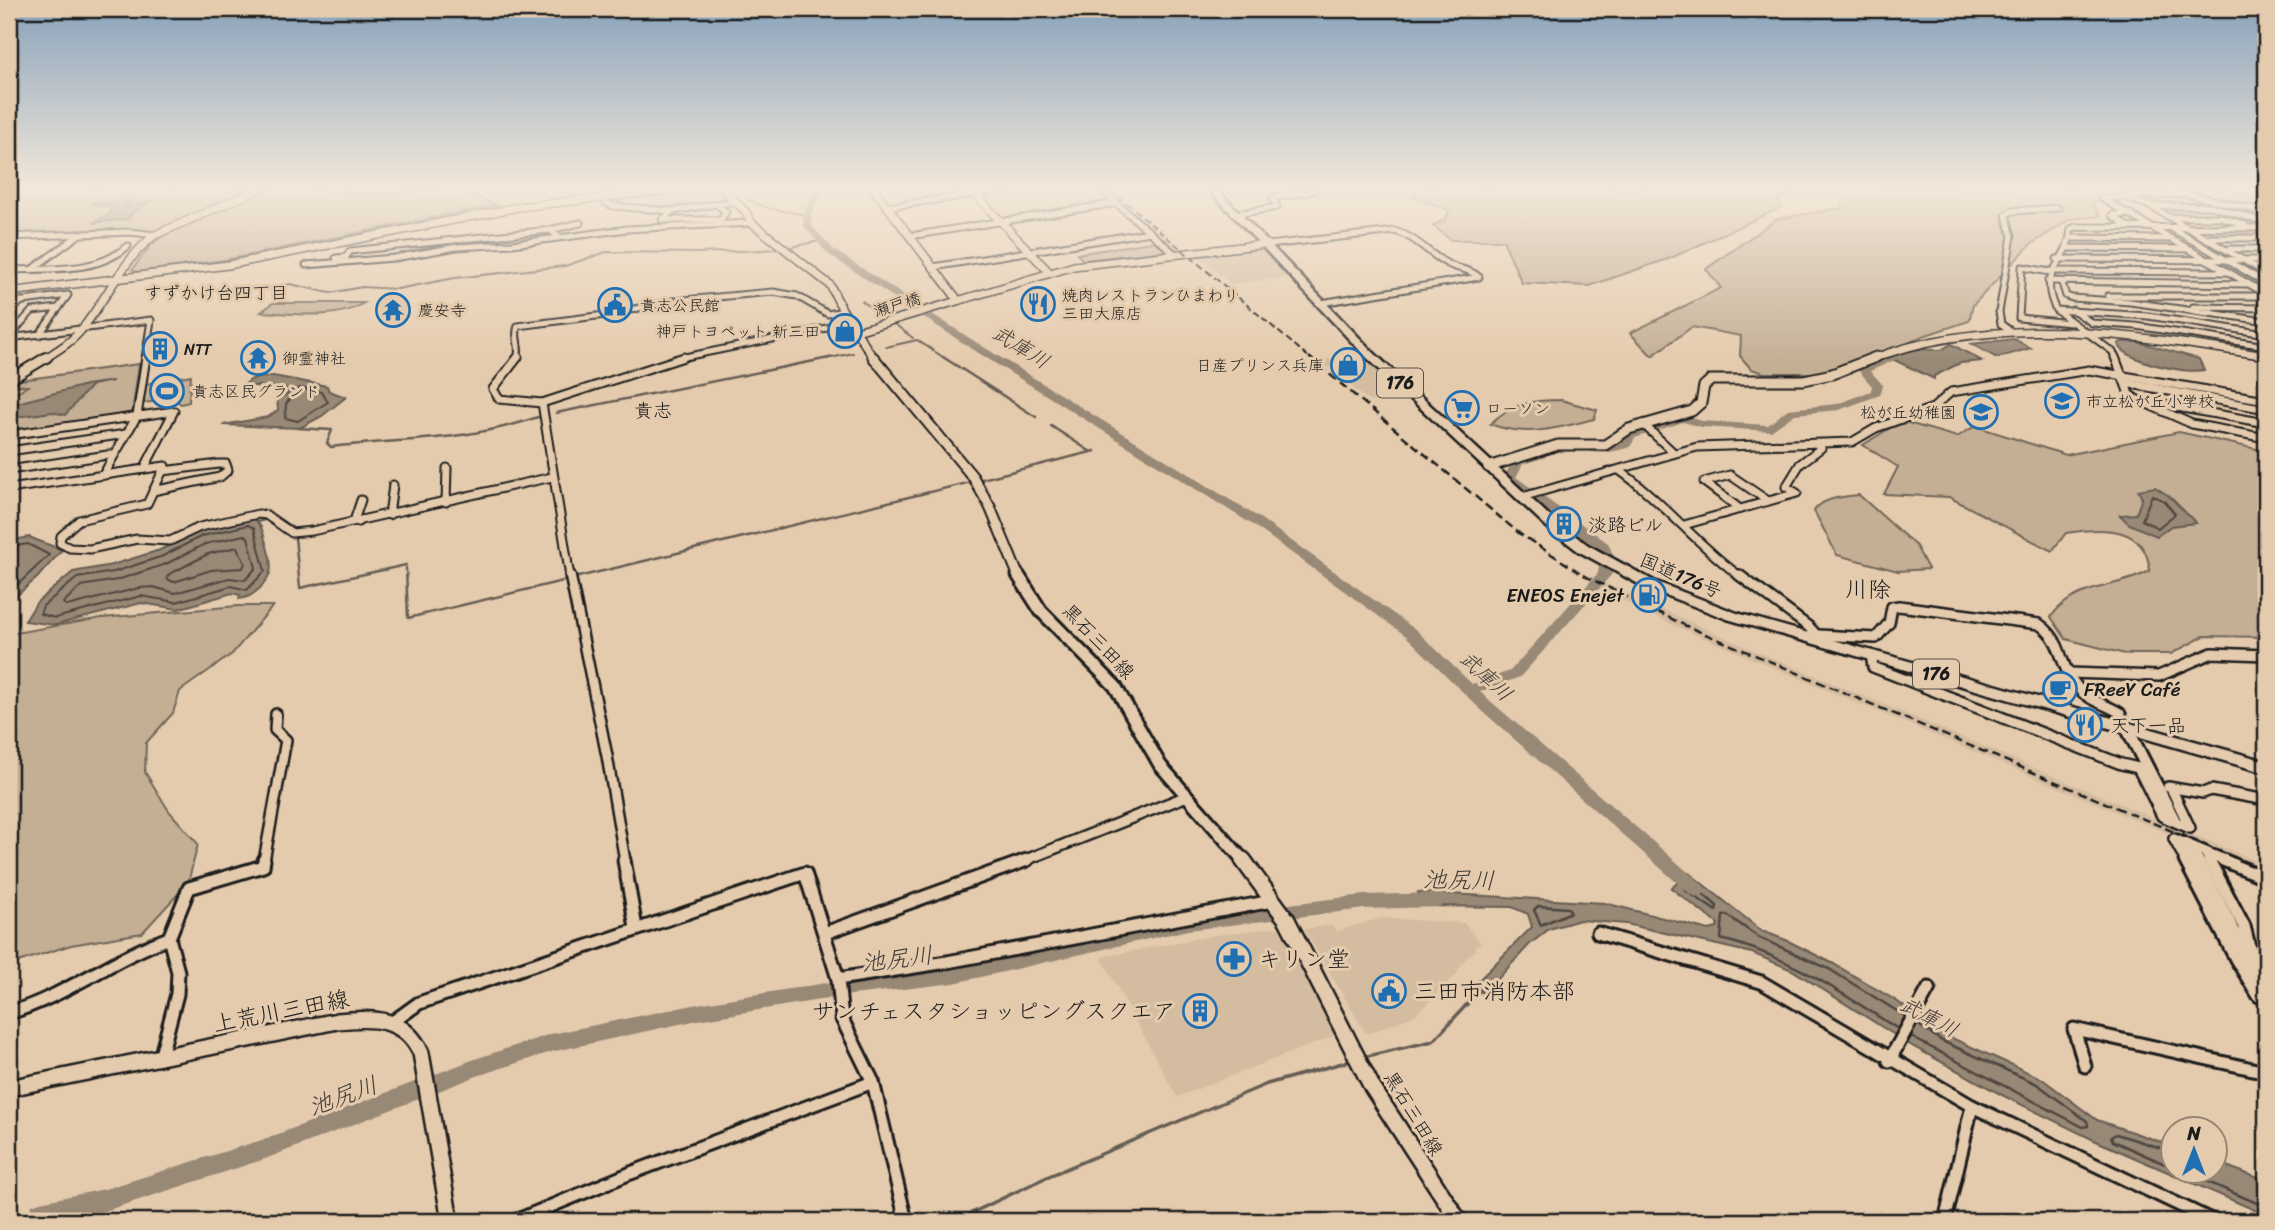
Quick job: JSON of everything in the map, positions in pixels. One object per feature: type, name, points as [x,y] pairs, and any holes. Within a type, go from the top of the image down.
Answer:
[{"type":"highway","name":"国道176号","points":[[1269,246],[1368,353],[1488,467],[1529,496],[1551,524],[1608,562],[1649,584],[1706,607],[2128,730],[2266,767]]},
{"type":"street","points":[[32,270],[63,246]]},
{"type":"street","points":[[9,271],[115,258],[128,246]]},
{"type":"street","points":[[9,380],[58,351],[82,329],[140,246]]},
{"type":"street","points":[[118,278],[254,258],[311,246]]},
{"type":"street","points":[[9,291],[240,263],[321,246]]},
{"type":"street","points":[[396,246],[350,251],[346,257],[306,265],[410,256],[470,246]]},
{"type":"street","points":[[410,256],[410,251],[417,246]]},
{"type":"street","name":"黒石三田線","points":[[781,246],[830,285],[854,327],[889,376],[975,479],[992,509],[1022,585],[1033,601],[1115,686],[1130,707],[1158,764],[1240,855],[1274,901],[1313,967],[1360,1065],[1405,1142],[1459,1221]]},
{"type":"street","points":[[918,246],[958,300]]},
{"type":"street","points":[[1023,246],[1049,272]]},
{"type":"street","points":[[933,267],[1062,246]]},
{"type":"street","points":[[1166,246],[1174,253]]},
{"type":"street","name":"瀬戸橋","points":[[854,327],[958,300],[1049,272],[1107,260],[1242,246]]},
{"type":"street","points":[[1321,303],[1479,277],[1471,268],[1444,262],[1425,246]]},
{"type":"street","points":[[2010,246],[1999,312],[2001,324],[2012,331]]},
{"type":"street","points":[[2186,246],[2266,295]]},
{"type":"street","points":[[2204,246],[2266,283]]},
{"type":"street","points":[[2221,246],[2266,272]]},
{"type":"street","points":[[2192,250],[2068,248],[2050,271],[2048,293],[2056,310],[2113,352],[2129,394],[2136,399],[2182,421],[2266,436],[2264,423],[2254,407]]},
{"type":"street","points":[[2103,249],[2193,309],[2266,308]]},
{"type":"street","points":[[2225,249],[2266,249]]},
{"type":"street","points":[[2057,259],[2266,260]]},
{"type":"street","points":[[2071,323],[2019,318],[2022,267],[2050,271],[2230,272]]},
{"type":"street","points":[[2048,281],[2062,284],[2250,284]]},
{"type":"street","points":[[2062,284],[2066,296],[2072,298],[2193,309],[2266,321]]},
{"type":"street","points":[[844,311],[828,314],[797,296],[774,292],[673,301],[605,315],[518,326],[515,333],[520,351],[516,361],[494,389],[494,394],[499,399],[542,403],[673,359],[854,327]]},
{"type":"street","points":[[9,303],[68,295],[39,335]]},
{"type":"street","points":[[2101,300],[2100,296],[2266,295]]},
{"type":"street","points":[[9,315],[21,301]]},
{"type":"street","points":[[9,338],[32,312],[59,308]]},
{"type":"street","points":[[2056,310],[2200,324],[2266,334]]},
{"type":"street","points":[[2073,310],[2092,323],[2266,346]]},
{"type":"street","points":[[9,338],[150,320],[136,416],[103,475]]},
{"type":"street","points":[[2200,324],[2204,336]]},
{"type":"street","points":[[1488,467],[1558,445],[1605,445],[1645,427],[1692,411],[1701,403],[1704,386],[1711,380],[1804,380],[1832,374],[1906,345],[2012,331],[2158,338],[2266,356]]},
{"type":"street","points":[[1529,496],[1674,453],[1713,445],[1818,445],[1852,442],[1876,428],[1933,408],[1951,392],[2089,370],[2122,373],[2266,400]]},
{"type":"street","points":[[2126,383],[2266,409]]},
{"type":"street","points":[[2136,399],[2264,423]]},
{"type":"street","points":[[542,403],[570,579],[605,745],[636,928]]},
{"type":"street","points":[[9,435],[174,411],[144,469]]},
{"type":"street","points":[[1645,427],[1674,453]]},
{"type":"street","points":[[9,451],[126,434]]},
{"type":"street","points":[[1684,525],[1797,493],[1786,487],[1800,464],[1821,448],[1818,445]]},
{"type":"street","points":[[9,470],[114,454]]},
{"type":"street","points":[[153,491],[220,477],[228,470],[226,464],[219,464],[163,471]]},
{"type":"street","points":[[9,489],[165,466],[146,504],[79,520],[64,531],[61,543],[70,548],[90,549],[137,538],[170,541],[200,527],[258,514],[266,515],[292,533],[358,522],[552,477]]},
{"type":"street","points":[[446,502],[447,468]]},
{"type":"street","points":[[1619,470],[1650,492],[1714,557],[1819,638],[1876,638],[1889,623],[1892,607],[1899,606],[1943,614],[1986,615],[2001,621],[2039,624],[2053,631],[2057,655],[2085,696],[2120,713],[2162,816],[2190,828],[2171,788]]},
{"type":"street","points":[[1740,509],[1704,482],[1730,475],[1768,501]]},
{"type":"street","points":[[390,515],[393,485]]},
{"type":"street","points":[[358,522],[355,518],[361,500]]},
{"type":"street","points":[[2069,673],[2160,676],[2212,653],[2266,655]]},
{"type":"street","points":[[1871,655],[1873,667],[2121,764],[2143,769],[2174,820]]},
{"type":"street","points":[[160,1059],[177,994],[178,972],[169,938],[189,888],[263,866],[286,740],[275,730],[276,714]]},
{"type":"street","points":[[2155,785],[2203,793],[2211,790],[2266,800]]},
{"type":"street","points":[[825,933],[1016,864],[1187,796]]},
{"type":"street","points":[[2266,878],[2174,839],[2236,960],[2266,1005]]},
{"type":"street","points":[[2189,848],[2266,998]]},
{"type":"street","points":[[2205,852],[2244,926],[2249,946],[2266,978]]},
{"type":"street","points":[[450,1221],[417,1041],[408,1029],[394,1021],[419,1003],[805,873],[838,979],[842,1019],[873,1082],[906,1221]]},
{"type":"street","points":[[838,979],[912,970],[1204,911],[1274,901]]},
{"type":"street","points":[[1598,933],[1760,982],[1889,1061],[1972,1106],[2213,1221]]},
{"type":"street","points":[[9,1013],[29,1008],[75,986],[139,947],[169,938]]},
{"type":"street","points":[[1889,1061],[1929,988]]},
{"type":"street","name":"上荒川三田線","points":[[9,1088],[337,1021],[359,1018],[394,1021]]},
{"type":"street","points":[[2085,1066],[2074,1029],[2266,1072]]},
{"type":"street","points":[[515,1221],[631,1172],[873,1082]]},
{"type":"street","points":[[1945,1221],[1972,1106]]},
{"type":"shaded area","points":[[150,246],[291,246],[224,260],[138,272],[132,270]]},
{"type":"shaded area","points":[[1124,246],[1163,246],[1169,251],[1083,260],[1077,254]]},
{"type":"shaded area","points":[[1506,246],[1696,246],[1671,258],[1589,286],[1522,283]]},
{"type":"shaded area","points":[[1738,246],[2029,246],[1973,305],[1969,321],[1920,337],[1865,367],[1819,373],[1764,373],[1751,369],[1740,356],[1741,336],[1692,327],[1652,356],[1630,333],[1721,288],[1706,269]]},
{"type":"shaded area","points":[[1266,248],[1294,277],[1230,284],[1195,253]]},
{"type":"shaded area","points":[[273,303],[364,303],[353,309],[328,314],[261,312]]},
{"type":"shaded area","points":[[1363,355],[1400,389],[1370,402],[1320,360]]},
{"type":"shaded area","points":[[139,364],[132,414],[9,434],[9,396],[28,386],[11,385],[21,380]]},
{"type":"shaded area","name":"貴志区民グランド","points":[[191,375],[189,402],[181,404],[174,399],[143,403],[146,384]]},
{"type":"shaded area","points":[[1561,400],[1597,410],[1594,419],[1529,431],[1490,424],[1514,407]]},
{"type":"shaded area","points":[[1901,421],[1957,437],[1975,426],[2066,455],[2179,432],[2266,451],[2266,637],[2204,636],[2171,654],[2125,654],[2066,639],[2051,617],[2071,598],[2150,571],[2147,556],[2140,545],[2120,532],[2094,530],[2066,533],[2052,551],[1949,497],[1884,494],[1898,467],[1863,445]]},
{"type":"shaded area","points":[[1859,495],[1916,546],[1928,569],[1898,571],[1837,555],[1814,511],[1828,500]]},
{"type":"shaded area","points":[[1602,582],[1737,643],[2266,865],[2266,875],[1673,625],[1595,587]]},
{"type":"shaded area","points":[[238,606],[273,606],[232,654],[180,691],[173,713],[146,743],[145,772],[169,811],[198,844],[188,883],[142,933],[71,945],[9,965],[9,634],[102,618]]},
{"type":"shaded area","points":[[1381,918],[1464,923],[1481,944],[1474,946],[1476,949],[1462,963],[1457,974],[1414,1016],[1366,1034],[1304,929],[1332,925],[1337,931]]},
{"type":"shaded area","points":[[1279,927],[1336,1035],[1177,1097],[1101,957],[1215,935]]},
{"type":"water","points":[[2014,339],[2031,348],[1997,358],[1971,344]]},
{"type":"water","points":[[2138,342],[2199,359],[2204,370],[2183,370],[2144,361],[2123,350],[2118,344]]},
{"type":"water","points":[[1951,344],[1982,361],[1960,363],[1934,376],[1934,379],[1888,357],[1917,349],[1941,350]]},
{"type":"water","points":[[273,376],[327,386],[329,391],[346,397],[322,416],[300,428],[223,425],[268,417],[278,410],[277,398],[288,394],[288,389],[244,385],[252,379]]},
{"type":"water","points":[[113,381],[92,385],[65,415],[52,412],[9,418],[9,405],[86,385]]},
{"type":"water","points":[[2155,487],[2169,496],[2196,523],[2171,526],[2157,536],[2129,524],[2120,515],[2136,514],[2142,498],[2138,490]]},
{"type":"water","points":[[253,518],[263,532],[271,568],[264,584],[247,597],[239,599],[240,595],[232,593],[178,609],[141,603],[55,625],[25,621],[37,602],[73,572],[112,565],[160,550],[200,529]]},
{"type":"water","points":[[29,537],[62,550],[37,578],[9,602],[9,541]]},
{"type":"water","points":[[1689,873],[1762,931],[1832,963],[1895,1000],[1945,1035],[2041,1078],[2097,1120],[2160,1142],[2160,1169],[2004,1096],[1912,1046],[1792,970],[1752,953],[1626,924],[1580,920],[1549,929],[1529,945],[1484,994],[1473,986],[1532,927],[1528,914],[1512,907],[1422,906],[1418,892],[1605,903],[1709,930],[1717,928],[1718,924],[1671,888]]},
{"type":"water","points":[[2230,1167],[2266,1181],[2266,1215],[2195,1184],[2230,1184]]},
{"type":"waterway","points":[[787,248],[794,246]]},
{"type":"waterway","name":"武庫川","points":[[826,246],[970,343],[1257,522],[1411,633],[1484,704],[1697,890]]},
{"type":"waterway","points":[[267,289],[290,284],[330,293],[362,287],[397,289],[455,278],[565,266],[606,252],[699,253],[781,249]]},
{"type":"waterway","points":[[862,301],[888,320]]},
{"type":"waterway","points":[[893,323],[913,338]]},
{"type":"waterway","points":[[886,347],[917,340],[946,359]]},
{"type":"waterway","points":[[826,359],[853,353]]},
{"type":"waterway","points":[[556,413],[834,357]]},
{"type":"waterway","points":[[943,357],[1036,417]]},
{"type":"waterway","points":[[1589,448],[1609,449],[1626,445],[1630,436],[1683,418],[1701,424],[1771,428],[1792,411],[1839,407],[1876,393],[1878,385],[1863,370],[1893,357]]},
{"type":"waterway","points":[[297,428],[332,430],[327,443],[331,447],[460,435],[538,417]]},
{"type":"waterway","points":[[1051,426],[1091,452]]},
{"type":"waterway","points":[[1091,452],[1095,451]]},
{"type":"waterway","points":[[982,479],[1091,452]]},
{"type":"waterway","points":[[1470,690],[1515,674],[1605,574],[1607,557],[1603,546],[1514,483],[1510,477],[1518,462],[1542,455]]},
{"type":"waterway","points":[[574,578],[971,482]]},
{"type":"waterway","points":[[258,522],[264,520]]},
{"type":"waterway","points":[[299,535],[295,537],[300,588],[406,565]]},
{"type":"waterway","points":[[406,568],[408,618],[567,580]]},
{"type":"waterway","name":"池尻川","points":[[40,1213],[105,1200],[265,1149],[475,1068],[551,1043],[698,1012],[844,988],[954,975],[1188,923],[1364,902],[1437,900]]},
{"type":"waterway","points":[[1363,1057],[1433,1041],[1482,988]]},
{"type":"waterway","points":[[955,1221],[1049,1176],[1267,1084],[1353,1060]]},
{"type":"tunnel","points":[[2174,820],[2189,848]]},
{"type":"railway","points":[[1178,246],[1311,359]]},
{"type":"railway","points":[[1309,357],[1520,534],[1587,577],[1684,625],[2243,861]]},
{"type":"railway","points":[[2239,860],[2266,871]]},
{"type":"place","name":"焼肉レストランひまわり 三田大原店","points":[[1038,304]]},
{"type":"place","name":"貴志公民館","points":[[615,305]]},
{"type":"place","name":"慶安寺","points":[[393,310]]},
{"type":"place","name":"神戸トヨペット 新三田","points":[[845,331]]},
{"type":"place","name":"NTT","points":[[160,349]]},
{"type":"place","name":"御霊神社","points":[[258,358]]},
{"type":"place","name":"日産プリンス兵庫","points":[[1348,365]]},
{"type":"place","name":"貴志区民グランド","points":[[167,391]]},
{"type":"place","name":"市立松が丘小学校","points":[[2062,401]]},
{"type":"place","name":"ローソン","points":[[1462,408]]},
{"type":"place","name":"松が丘幼稚園","points":[[1981,412]]},
{"type":"place","name":"淡路ビル","points":[[1564,524]]},
{"type":"place","name":"ENEOS Enejet","points":[[1649,595]]},
{"type":"place","name":"FReeY Café","points":[[2060,689]]},
{"type":"place","name":"天下一品","points":[[2085,725]]},
{"type":"place","name":"キリン堂","points":[[1234,959]]},
{"type":"place","name":"三田市消防本部","points":[[1389,991]]},
{"type":"place","name":"サンチェスタショッピングスクエア","points":[[1200,1011]]},
{"type":"district","name":"すずかけ台四丁目","points":[[216,293]]},
{"type":"district","name":"貴志","points":[[653,410]]},
{"type":"district","name":"川除","points":[[1868,589]]}]
